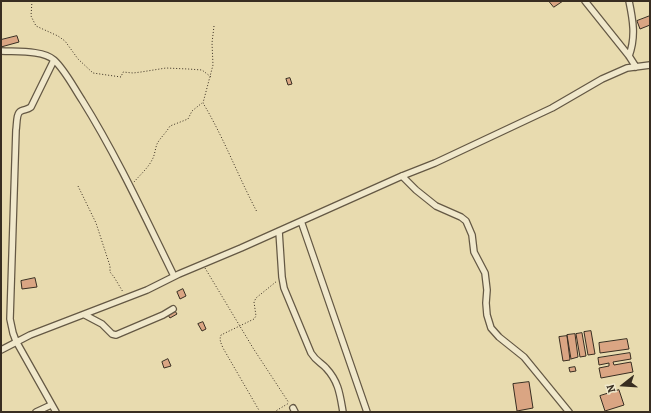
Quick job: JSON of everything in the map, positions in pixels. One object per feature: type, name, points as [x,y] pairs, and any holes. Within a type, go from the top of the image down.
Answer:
[{"type":"street","points":[[585,1],[636,67]]},
{"type":"street","points":[[628,1],[633,22],[634,37],[629,56]]},
{"type":"street","points":[[1,51],[31,52],[47,56],[54,60],[67,76],[94,119],[174,276]]},
{"type":"street","points":[[54,60],[31,107],[20,112],[18,117],[16,130],[10,319],[16,341],[56,412]]},
{"type":"street","points":[[1,350],[16,341],[127,298],[402,176],[435,163],[552,108],[602,79],[627,68],[650,65]]},
{"type":"street","points":[[402,176],[416,190],[436,206],[461,217],[466,222],[472,235],[474,252],[485,273],[487,315],[491,328],[499,338],[524,357],[569,412]]},
{"type":"street","points":[[301,221],[367,412]]},
{"type":"street","points":[[279,231],[284,288],[311,353],[315,360],[326,368],[338,386],[343,412]]},
{"type":"street","points":[[85,315],[102,324],[112,334],[116,335],[163,316],[173,309]]},
{"type":"street","points":[[36,412],[51,405]]},
{"type":"path","points":[[32,1],[31,16],[36,26],[58,36],[65,41],[78,59],[93,73],[121,77],[123,72],[141,72],[166,68],[202,70],[211,77]]},
{"type":"path","points":[[129,187],[152,161],[156,146],[160,139],[166,134],[170,126],[188,119],[192,111],[203,103],[213,66],[212,43],[214,26]]},
{"type":"path","points":[[203,103],[220,132],[231,160],[257,212]]},
{"type":"path","points":[[78,186],[96,223],[110,266],[110,272],[127,298]]},
{"type":"path","points":[[203,264],[241,325],[253,348],[294,410]]},
{"type":"path","points":[[260,412],[220,342],[221,335],[254,319],[256,316],[254,302],[256,298],[282,277]]},
{"type":"path","points":[[274,412],[289,403]]},
{"type":"building","points":[[549,1],[563,1],[554,7]]},
{"type":"building","points":[[650,16],[650,25],[640,29],[637,21]]},
{"type":"building","points":[[17,36],[19,42],[1,47],[1,40]]},
{"type":"building","points":[[290,78],[292,84],[288,85],[286,79]]},
{"type":"building","points":[[35,278],[37,287],[22,289],[21,281]]},
{"type":"building","points":[[183,289],[186,296],[180,299],[177,292]]},
{"type":"building","points":[[175,311],[177,314],[170,318],[168,315]]},
{"type":"building","points":[[203,322],[206,329],[202,331],[198,324]]},
{"type":"building","points":[[591,331],[595,354],[588,355],[584,332]]},
{"type":"building","points":[[582,333],[586,356],[580,357],[576,334]]},
{"type":"building","points":[[575,334],[578,357],[571,359],[567,335]]},
{"type":"building","points":[[567,336],[570,360],[563,361],[559,337]]},
{"type":"building","points":[[627,339],[629,349],[600,353],[599,343]]},
{"type":"building","points":[[630,353],[631,359],[613,362],[614,365],[631,362],[633,372],[601,378],[599,368],[609,366],[609,363],[599,365],[598,358]]},
{"type":"building","points":[[168,359],[171,366],[164,368],[162,362]]},
{"type":"building","points":[[575,367],[576,371],[570,372],[569,368]]},
{"type":"building","points":[[529,382],[533,408],[517,411],[513,384]]},
{"type":"building","points":[[619,390],[624,405],[605,411],[600,396]]}]
